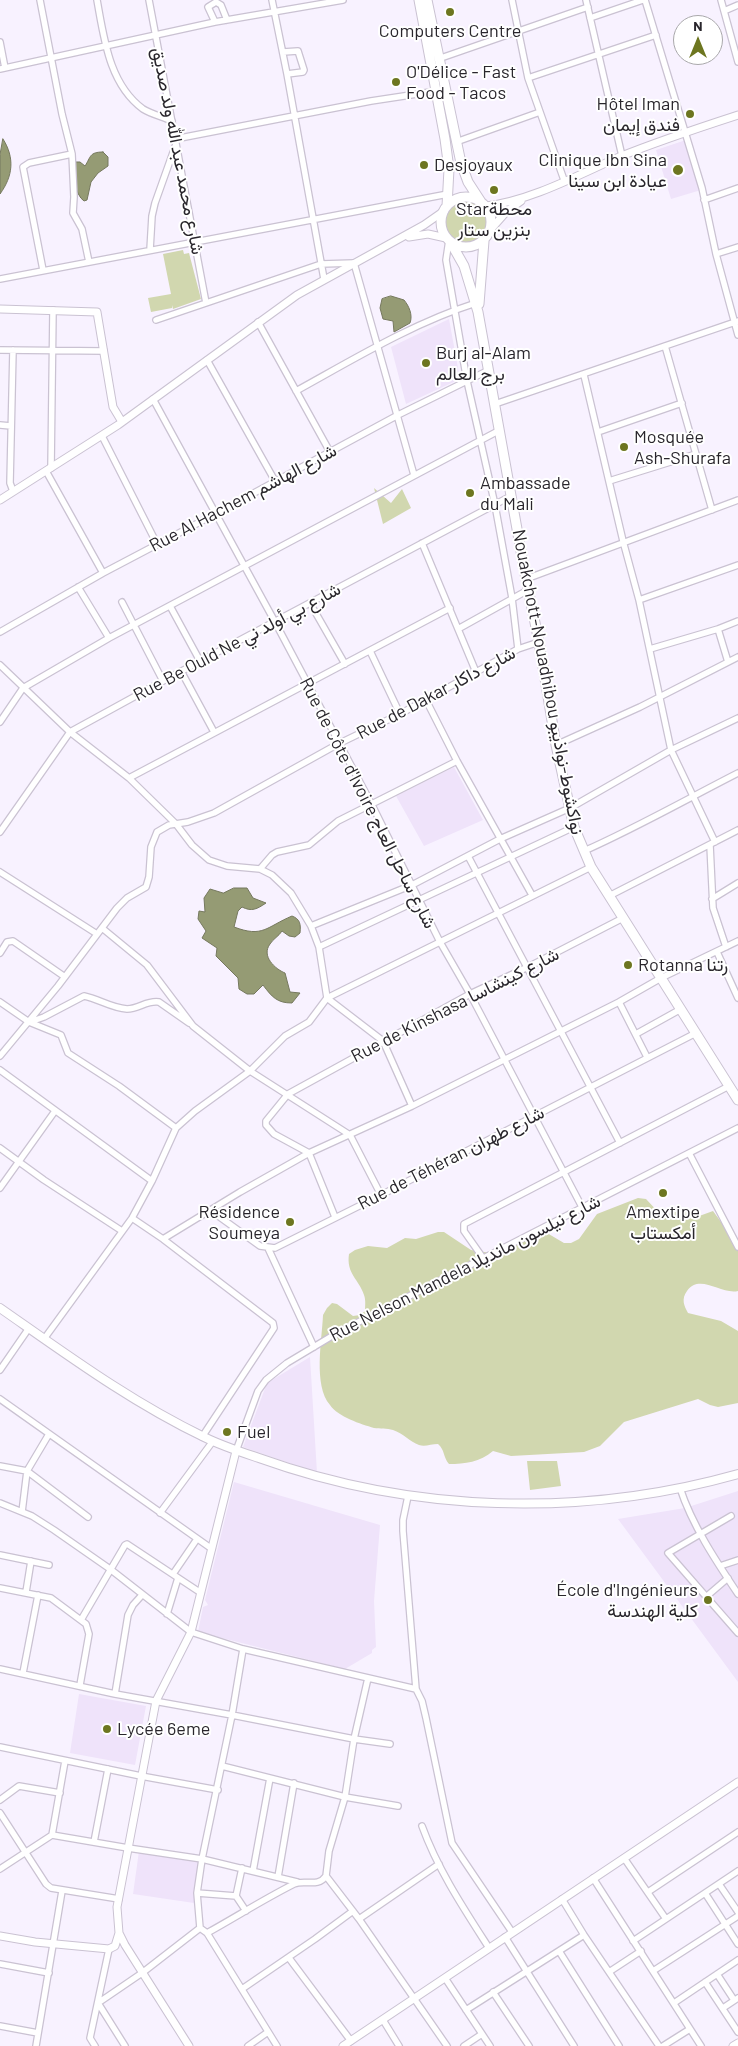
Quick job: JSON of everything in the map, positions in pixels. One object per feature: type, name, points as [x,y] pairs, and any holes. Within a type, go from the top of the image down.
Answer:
[{"type":"highway","points":[[420,0],[449,170],[448,194],[441,227],[449,240],[468,248],[484,240],[491,229],[492,219],[464,175],[427,0]]},
{"type":"highway","points":[[445,208],[456,199],[463,197],[471,197],[483,204]]},
{"type":"highway","name":"Nouakchott-Nouadhibou نواكشوط-نواذيبو","points":[[449,240],[464,266],[477,308],[539,642],[556,745],[574,827],[591,867],[738,1100]]},
{"type":"highway","name":"Nouakchott-Nouadhibou نواكشوط-نواذيبو","points":[[477,308],[484,240]]},
{"type":"main road","points":[[0,1308],[138,1402],[202,1437],[236,1451],[333,1482],[408,1496],[470,1502],[546,1504],[602,1500],[680,1488],[738,1474]]},
{"type":"street","points":[[40,0],[72,154],[73,213],[82,230],[89,262]]},
{"type":"street","points":[[97,0],[105,45],[119,81],[126,92],[144,109],[172,121]]},
{"type":"street","name":"شارع محمد عبد الله ولد صديق","points":[[149,0],[206,303]]},
{"type":"street","points":[[272,0],[324,280]]},
{"type":"street","points":[[0,42],[3,68],[215,22],[343,0]]},
{"type":"street","points":[[512,0],[517,32],[528,78],[564,180]]},
{"type":"street","points":[[586,0],[622,156]]},
{"type":"street","points":[[590,18],[644,0],[704,200],[716,254],[736,321],[738,335]]},
{"type":"street","points":[[721,0],[738,62]]},
{"type":"street","points":[[215,22],[208,7],[216,2],[221,5],[227,20]]},
{"type":"street","points":[[724,11],[738,5]]},
{"type":"street","points":[[438,59],[588,7]]},
{"type":"street","points":[[528,78],[656,35]]},
{"type":"street","points":[[282,52],[298,51],[304,70],[303,72],[287,74]]},
{"type":"street","points":[[150,250],[152,216],[155,203],[176,141],[294,115],[437,91]]},
{"type":"street","points":[[456,142],[540,112]]},
{"type":"street","points":[[483,204],[506,203],[525,197],[622,156],[738,115]]},
{"type":"street","points":[[43,270],[23,168],[29,163],[72,154]]},
{"type":"street","points":[[704,200],[738,188]]},
{"type":"street","points":[[0,279],[448,194]]},
{"type":"street","points":[[491,229],[525,197]]},
{"type":"street","points":[[0,500],[102,436],[297,295],[424,225],[445,208]]},
{"type":"street","points":[[397,240],[416,234],[428,234],[449,240],[446,260],[454,310],[467,380],[482,440],[495,505],[512,598],[518,649]]},
{"type":"street","points":[[716,254],[738,247]]},
{"type":"street","points":[[156,320],[321,264],[354,263]]},
{"type":"street","points":[[354,263],[414,475]]},
{"type":"street","points":[[296,391],[378,346],[454,310],[477,308]]},
{"type":"street","points":[[0,309],[97,312],[113,407],[122,422]]},
{"type":"street","points":[[53,310],[48,469],[103,573]]},
{"type":"street","points":[[495,404],[584,375],[736,321]]},
{"type":"street","points":[[258,322],[330,452]]},
{"type":"street","points":[[665,346],[712,510]]},
{"type":"street","points":[[0,350],[104,351]]},
{"type":"street","points":[[13,350],[10,483],[13,492]]},
{"type":"street","points":[[207,360],[275,481]]},
{"type":"street","name":"Rue Al Hachem شارع الهاشم","points":[[0,632],[157,544],[398,415],[489,370]]},
{"type":"street","points":[[584,375],[623,541],[639,600],[671,750],[694,795],[712,843],[712,899],[715,915],[726,947]]},
{"type":"street","name":"Rue de Côte d'Ivoire شارع ساحل العاج","points":[[153,399],[217,513],[371,803],[440,942],[470,994],[532,1116],[582,1208]]},
{"type":"street","points":[[598,432],[682,403]]},
{"type":"street","points":[[0,425],[11,426]]},
{"type":"street","points":[[0,722],[23,688],[109,638],[500,430]]},
{"type":"street","points":[[102,436],[157,544]]},
{"type":"street","points":[[609,481],[696,454]]},
{"type":"street","name":"Rue Be Ould Ne شارع بي أولد ني","points":[[0,832],[70,732],[310,602],[512,496]]},
{"type":"street","points":[[526,579],[623,541],[738,500]]},
{"type":"street","points":[[422,543],[476,672]]},
{"type":"street","points":[[639,600],[738,565]]},
{"type":"street","points":[[78,587],[109,638]]},
{"type":"street","points":[[458,629],[528,590]]},
{"type":"street","points":[[122,602],[163,681]]},
{"type":"street","points":[[310,602],[345,664]]},
{"type":"street","points":[[170,606],[200,661]]},
{"type":"street","points":[[129,778],[450,608]]},
{"type":"street","points":[[650,649],[718,629],[738,621]]},
{"type":"street","points":[[718,629],[728,662]]},
{"type":"street","name":"Rue de Dakar شارع داكار","points":[[0,1056],[127,898],[146,887],[154,838],[157,832],[163,828],[214,813],[338,744],[400,714],[518,649],[539,642]]},
{"type":"street","points":[[370,650],[400,714]]},
{"type":"street","points":[[556,745],[660,697],[738,657]]},
{"type":"street","points":[[0,665],[70,732],[129,778],[176,824],[192,845],[209,860],[227,866],[260,869],[272,874],[291,893],[311,926],[319,947],[327,998],[383,1041],[412,1106]]},
{"type":"street","points":[[180,672],[214,732]]},
{"type":"street","points":[[426,700],[457,761],[532,895]]},
{"type":"street","points":[[311,926],[412,885],[500,839],[570,808],[671,750],[738,718]]},
{"type":"street","points":[[260,869],[272,855],[313,842],[338,821],[457,761]]},
{"type":"street","points":[[584,851],[614,838],[738,773]]},
{"type":"street","points":[[319,947],[574,827]]},
{"type":"street","points":[[609,896],[738,830]]},
{"type":"street","points":[[468,856],[620,1143]]},
{"type":"street","points":[[44,1339],[132,1218],[152,1181],[176,1128],[195,1111],[250,1071],[285,1036],[314,1017],[327,998],[591,867]]},
{"type":"street","points":[[0,872],[98,934]]},
{"type":"street","points":[[712,899],[738,883]]},
{"type":"street","name":"Rue de Kinshasa شارع كينشاسا","points":[[288,1094],[470,994],[528,967],[623,918]]},
{"type":"street","points":[[102,928],[147,965],[193,1026]]},
{"type":"street","points":[[0,953],[8,942],[13,941],[65,977]]},
{"type":"street","points":[[163,1239],[309,1153],[412,1106],[619,1002],[661,978],[738,941]]},
{"type":"street","points":[[717,952],[738,998]]},
{"type":"street","points":[[29,1022],[44,1017],[84,996],[122,1008],[139,1007],[153,1001],[159,1002],[250,1071],[350,1135],[381,1195]]},
{"type":"street","points":[[0,1002],[29,1022],[61,1035],[68,1053],[119,1086],[176,1128]]},
{"type":"street","points":[[619,1002],[647,1057]]},
{"type":"street","points":[[636,1034],[681,1009]]},
{"type":"street","name":"Rue de Téhéran شارع طهران","points":[[268,1248],[275,1248],[290,1241],[696,1032]]},
{"type":"street","points":[[0,1070],[152,1181]]},
{"type":"street","points":[[483,1258],[464,1231],[464,1224],[729,1086]]},
{"type":"street","points":[[288,1094],[266,1121],[266,1125],[274,1134],[309,1153],[335,1217]]},
{"type":"street","points":[[0,1188],[55,1111]]},
{"type":"street","name":"Rue Nelson Mandela شارع نيلسون مانديلا","points":[[236,1451],[260,1386],[287,1363],[337,1333],[738,1128]]},
{"type":"street","points":[[0,1148],[122,1231]]},
{"type":"street","points":[[689,1153],[738,1247]]},
{"type":"street","points":[[210,1210],[260,1246],[268,1248],[314,1347]]},
{"type":"street","points":[[132,1218],[163,1239],[270,1320],[274,1325],[202,1437]]},
{"type":"street","points":[[0,1370],[29,1328]]},
{"type":"street","points":[[0,1399],[212,1550]]},
{"type":"street","points":[[22,1512],[27,1471],[49,1434]]},
{"type":"street","points":[[160,1513],[213,1441]]},
{"type":"street","points":[[109,1949],[115,1946],[119,1933],[117,1907],[156,1701],[190,1632],[236,1451]]},
{"type":"street","points":[[0,1466],[27,1471],[88,1517]]},
{"type":"street","points":[[680,1488],[686,1505],[701,1533],[738,1594]]},
{"type":"street","points":[[408,1496],[403,1520],[416,1690],[422,1701],[426,1718],[446,1823],[452,1843],[512,1932]]},
{"type":"street","points":[[0,1503],[22,1512],[54,1530],[110,1569],[190,1632],[243,1649],[416,1690]]},
{"type":"street","points":[[731,1516],[668,1553],[708,1596],[738,1633]]},
{"type":"street","points":[[167,1614],[176,1576],[197,1539]]},
{"type":"street","points":[[81,1620],[110,1569],[127,1544],[201,1593]]},
{"type":"street","points":[[0,1555],[49,1565]]},
{"type":"street","points":[[720,1566],[738,1560]]},
{"type":"street","points":[[26,1592],[31,1561]]},
{"type":"street","points":[[708,1596],[728,1578]]},
{"type":"street","points":[[0,1588],[26,1592],[56,1601],[88,1627],[89,1634],[80,1685]]},
{"type":"street","points":[[23,1673],[38,1595]]},
{"type":"street","points":[[115,1694],[128,1615],[133,1605],[142,1595]]},
{"type":"street","points":[[733,1627],[738,1622]]},
{"type":"street","points":[[243,1649],[218,1790],[202,1859],[197,1893],[200,1928],[207,1933],[277,2046]]},
{"type":"street","points":[[0,1669],[115,1694],[354,1739],[390,1744]]},
{"type":"street","points":[[0,1869],[52,1835],[202,1859],[297,1882],[316,1883],[323,1880],[326,1876],[329,1851],[345,1797],[354,1739],[368,1678]]},
{"type":"street","points":[[0,1747],[108,1770],[218,1790]]},
{"type":"street","points":[[52,1835],[65,1761]]},
{"type":"street","points":[[222,1766],[345,1797],[398,1806]]},
{"type":"street","points":[[94,1842],[108,1770]]},
{"type":"street","points":[[253,1871],[270,1778]]},
{"type":"street","points":[[343,2046],[738,1782]]},
{"type":"street","points":[[278,1877],[294,1783]]},
{"type":"street","points":[[0,1800],[19,1786],[60,1793]]},
{"type":"street","points":[[0,1814],[46,1884],[54,1890],[119,1899]]},
{"type":"street","points":[[422,1826],[438,1864],[489,1948]]},
{"type":"street","points":[[648,1892],[738,1832]]},
{"type":"street","points":[[624,1858],[666,1919]]},
{"type":"street","points":[[359,1919],[438,1864]]},
{"type":"street","points":[[242,1868],[236,1896],[246,1911]]},
{"type":"street","points":[[633,1941],[738,1871]]},
{"type":"street","points":[[326,1876],[359,1919],[447,2046]]},
{"type":"street","points":[[593,1878],[701,2046]]},
{"type":"street","points":[[207,1933],[297,1882]]},
{"type":"street","points":[[719,1884],[738,1912]]},
{"type":"street","points":[[36,2046],[55,1944],[62,1891]]},
{"type":"street","points":[[197,1893],[236,1896]]},
{"type":"street","points":[[704,1893],[738,1944]]},
{"type":"street","points":[[562,1899],[659,2046]]},
{"type":"street","points":[[242,1990],[353,1911]]},
{"type":"street","points":[[653,1971],[738,1916]]},
{"type":"street","points":[[98,2003],[142,1973],[200,1928]]},
{"type":"street","points":[[119,1933],[128,1951],[189,2046]]},
{"type":"street","points":[[466,2010],[584,1935]]},
{"type":"street","points":[[0,1936],[55,1944],[128,1951]]},
{"type":"street","points":[[505,1937],[574,2046]]},
{"type":"street","points":[[95,2046],[90,2038],[109,1949]]},
{"type":"street","points":[[558,1951],[619,2046]]},
{"type":"street","points":[[609,1972],[641,1951]]},
{"type":"street","points":[[289,1958],[351,2041]]},
{"type":"street","points":[[674,2003],[738,1960]]},
{"type":"street","points":[[0,1964],[49,1973]]},
{"type":"street","points":[[717,1974],[736,1999],[722,2008]]},
{"type":"street","points":[[445,1978],[490,2046]]},
{"type":"street","points":[[706,1982],[738,2032]]},
{"type":"street","points":[[493,1992],[529,2046]]},
{"type":"street","points":[[98,2003],[125,2046]]},
{"type":"street","points":[[383,2020],[399,2046]]},
{"type":"street","points":[[0,2026],[38,2033]]},
{"type":"street","points":[[663,2046],[690,2030]]},
{"type":"street","points":[[248,2046],[268,2032]]},
{"type":"street","points":[[464,2046],[482,2034]]},
{"type":"street","points":[[734,2046],[738,2043]]},
{"type":"shaded area","points":[[3,139],[11,160],[11,167],[8,180],[0,194],[0,155]]},
{"type":"shaded area","name":"Clinique Ibn Sina عيادة ابن سينا","points":[[686,140],[701,190],[671,199],[656,150]]},
{"type":"shaded area","points":[[103,152],[108,157],[108,166],[98,173],[91,182],[87,200],[84,201],[76,189],[73,162],[80,162],[85,166],[93,154]]},
{"type":"shaded area","points":[[473,200],[477,201],[487,210],[490,214],[490,232],[481,242],[473,246],[463,246],[455,242],[446,232],[445,218],[449,210],[459,201]]},
{"type":"shaded area","points":[[183,250],[184,254],[189,253],[201,299],[173,309],[172,305],[172,308],[151,312],[148,298],[171,294],[163,254]]},
{"type":"shaded area","points":[[391,296],[404,300],[411,314],[410,323],[394,332],[393,321],[383,319],[380,308],[382,299]]},
{"type":"shaded area","name":"Burj al-Alam برج العالم","points":[[449,319],[460,379],[406,404],[391,347]]},
{"type":"shaded area","points":[[374,488],[391,503],[402,489],[411,508],[383,524]]},
{"type":"shaded area","points":[[454,767],[483,820],[424,846],[396,796]]},
{"type":"shaded area","points":[[234,888],[247,888],[253,898],[266,903],[254,909],[242,907],[238,911],[234,927],[252,931],[264,930],[292,916],[299,922],[300,933],[295,937],[289,936],[282,931],[270,944],[267,953],[273,965],[285,973],[290,992],[300,993],[292,1003],[282,1002],[275,998],[263,985],[254,994],[247,994],[239,989],[238,978],[216,956],[217,948],[202,938],[206,931],[198,919],[199,911],[205,912],[204,898],[210,889],[223,893]]},
{"type":"shaded area","points":[[638,1198],[646,1199],[662,1216],[684,1209],[691,1219],[713,1211],[738,1245],[738,1291],[698,1284],[692,1286],[685,1294],[684,1305],[688,1313],[721,1321],[738,1331],[738,1403],[718,1407],[698,1399],[624,1422],[600,1446],[584,1452],[511,1456],[493,1451],[483,1458],[461,1464],[449,1464],[438,1444],[419,1445],[393,1430],[374,1428],[350,1420],[338,1413],[330,1405],[325,1396],[320,1374],[323,1315],[332,1303],[337,1304],[353,1316],[360,1315],[365,1311],[365,1297],[349,1267],[349,1254],[368,1246],[387,1248],[405,1238],[416,1239],[438,1232],[444,1232],[471,1250],[491,1253],[538,1232],[547,1233],[564,1243],[571,1243],[579,1239],[597,1214]]},
{"type":"shaded area","points":[[310,1357],[317,1473],[243,1447],[267,1383]]},
{"type":"shaded area","points":[[527,1461],[557,1461],[561,1486],[530,1490]]},
{"type":"shaded area","points":[[234,1482],[380,1525],[374,1601],[376,1647],[372,1650],[372,1653],[345,1669],[198,1632],[203,1607],[208,1605],[205,1600]]},
{"type":"shaded area","name":"École d'Ingénieurs كلية الهندسة","points":[[738,1491],[738,1682],[618,1519],[685,1508]]},
{"type":"shaded area","name":"Lycée 6eme","points":[[79,1694],[146,1706],[135,1765],[70,1753]]},
{"type":"shaded area","points":[[139,1851],[200,1860],[194,1903],[133,1894]]},
{"type":"place","name":"Computers Centre","points":[[450,12]]},
{"type":"place","name":"O'Délice - Fast Food - Tacos","points":[[396,82]]},
{"type":"place","name":"Hôtel Iman فندق إيمان","points":[[690,114]]},
{"type":"place","name":"Desjoyaux","points":[[424,165]]},
{"type":"place","name":"Clinique Ibn Sina عيادة ابن سينا","points":[[678,170]]},
{"type":"place","name":"Starمحطة بنزين ستار","points":[[494,190]]},
{"type":"place","name":"Burj al-Alam برج العالم","points":[[426,363]]},
{"type":"place","name":"Mosquée Ash-Shurafa","points":[[624,447]]},
{"type":"place","name":"Ambassade du Mali","points":[[470,493]]},
{"type":"place","name":"Rotanna رتنا","points":[[628,965]]},
{"type":"place","name":"Amextipe أمكستاب","points":[[663,1193]]},
{"type":"place","name":"Résidence Soumeya","points":[[290,1222]]},
{"type":"place","name":"Fuel","points":[[227,1432]]},
{"type":"place","name":"École d'Ingénieurs كلية الهندسة","points":[[708,1600]]},
{"type":"place","name":"Lycée 6eme","points":[[107,1729]]}]
